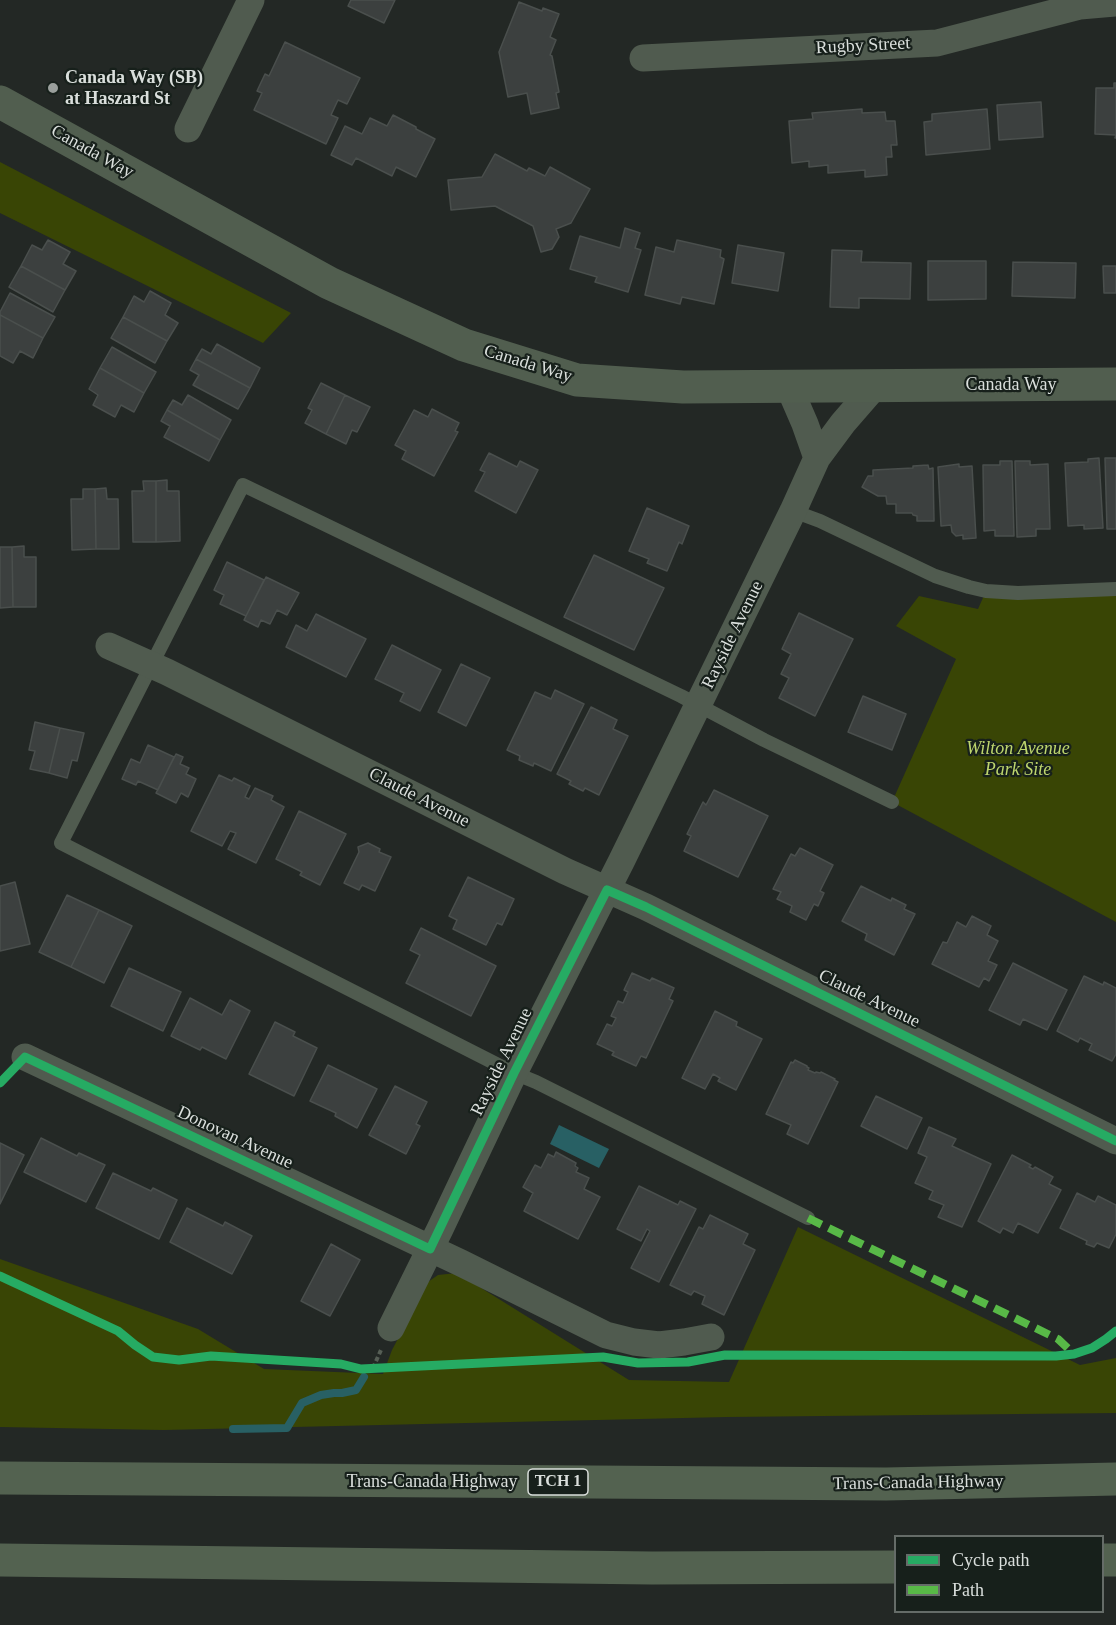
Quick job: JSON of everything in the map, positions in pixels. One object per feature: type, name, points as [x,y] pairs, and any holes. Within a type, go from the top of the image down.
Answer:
[{"type":"highway","name":"Trans-Canada Highway","points":[[0,1478],[886,1484],[1116,1479]]},
{"type":"highway","points":[[0,1560],[652,1568],[894,1566]]},
{"type":"main road","name":"Canada Way","points":[[0,102],[329,283],[464,345],[578,380],[682,387],[1116,384]]},
{"type":"street","points":[[188,129],[251,0]]},
{"type":"street","name":"Rugby Street","points":[[643,58],[937,42],[969,36],[1080,3],[1116,3]]},
{"type":"street","name":"Rayside Avenue","points":[[391,1328],[817,458],[876,385]]},
{"type":"street","points":[[789,387],[817,458]]},
{"type":"street","name":"Claude Avenue","points":[[109,646],[152,664],[564,871],[646,907],[1116,1141]]},
{"type":"street","name":"Donovan Avenue","points":[[25,1057],[606,1335],[658,1345],[711,1337]]},
{"type":"lane","points":[[808,1218],[514,1073],[62,843],[243,485],[681,696],[764,740],[892,802]]},
{"type":"lane","points":[[793,511],[820,521],[935,576],[969,587],[986,591],[1018,593],[1116,589]]},
{"type":"path","points":[[361,1369],[384,1368]]},
{"type":"green space","points":[[0,162],[291,313],[263,343],[0,213]]},
{"type":"green space","name":"Wilton Avenue Park Site","points":[[1116,589],[1116,922],[892,802],[956,659],[896,626],[919,596],[978,609],[986,591]]},
{"type":"green space","points":[[798,1227],[1080,1365],[1116,1358],[1116,1413],[727,1417],[164,1430],[0,1427],[0,1259],[198,1329],[264,1369],[383,1374],[392,1350],[428,1282],[438,1275],[457,1273],[629,1380],[729,1382]]},
{"type":"water","points":[[559,1125],[609,1149],[599,1168],[550,1144]]},
{"type":"building","points":[[351,0],[395,0],[384,23],[348,6]]},
{"type":"building","points":[[519,2],[542,11],[543,8],[559,14],[550,37],[556,40],[550,55],[559,92],[556,93],[559,108],[531,114],[527,93],[508,97],[499,52]]},
{"type":"building","points":[[285,42],[360,78],[347,104],[338,100],[331,115],[338,118],[326,144],[254,110],[262,93],[257,91],[265,74],[269,76]]},
{"type":"building","points":[[1114,83],[1116,83],[1116,135],[1095,134],[1096,88],[1114,88]]},
{"type":"building","points":[[1041,102],[1043,137],[999,140],[997,105]]},
{"type":"building","points":[[862,109],[862,113],[885,112],[886,121],[895,121],[897,145],[891,145],[892,157],[886,157],[887,175],[865,177],[865,170],[828,173],[828,165],[809,167],[809,161],[792,163],[789,121],[813,119],[812,113]]},
{"type":"building","points":[[987,109],[990,149],[926,155],[924,122],[932,121],[932,114]]},
{"type":"building","points":[[393,115],[435,139],[416,177],[396,167],[392,176],[356,158],[352,165],[331,155],[345,126],[362,134],[370,118],[387,126]]},
{"type":"building","points":[[495,154],[527,171],[529,168],[545,176],[550,167],[590,189],[571,223],[556,229],[559,237],[552,249],[541,252],[533,226],[495,206],[451,210],[448,180],[482,177]]},
{"type":"building","points":[[625,228],[640,233],[635,248],[641,250],[628,292],[595,282],[597,277],[570,269],[580,236],[620,248]]},
{"type":"building","points":[[48,240],[70,252],[63,264],[76,271],[65,290],[21,266],[32,245],[42,250]]},
{"type":"building","points":[[677,240],[721,250],[720,257],[724,259],[714,304],[682,297],[680,304],[645,295],[656,247],[674,252]]},
{"type":"building","points":[[738,245],[784,253],[778,291],[732,283]]},
{"type":"building","points":[[832,250],[862,251],[861,262],[911,263],[910,299],[859,298],[859,308],[830,307]]},
{"type":"building","points":[[928,261],[986,261],[986,299],[928,300]]},
{"type":"building","points":[[1013,262],[1076,263],[1075,298],[1012,296]]},
{"type":"building","points":[[21,266],[65,290],[53,312],[9,287]]},
{"type":"building","points":[[1103,266],[1116,266],[1116,293],[1104,293]]},
{"type":"building","points":[[150,291],[171,303],[165,315],[178,323],[167,341],[123,317],[134,296],[144,302]]},
{"type":"building","points":[[10,293],[55,317],[43,338],[0,315]]},
{"type":"building","points":[[0,315],[43,338],[33,358],[20,351],[13,363],[0,356]]},
{"type":"building","points":[[123,317],[167,341],[155,363],[111,338]]},
{"type":"building","points":[[217,344],[260,368],[250,388],[196,359],[202,349],[211,354]]},
{"type":"building","points":[[112,347],[156,372],[144,393],[100,368]]},
{"type":"building","points":[[196,359],[250,388],[238,409],[193,385],[199,375],[190,370]]},
{"type":"building","points":[[100,368],[144,393],[134,412],[121,405],[115,417],[93,405],[98,395],[89,389]]},
{"type":"building","points":[[321,383],[345,395],[326,434],[305,423],[312,410],[308,408]]},
{"type":"building","points":[[188,395],[231,420],[220,440],[167,410],[173,400],[182,405]]},
{"type":"building","points":[[345,395],[370,407],[357,432],[352,430],[346,444],[326,434]]},
{"type":"building","points":[[432,409],[459,423],[455,431],[458,432],[434,476],[402,459],[406,451],[395,445],[414,410],[428,417]]},
{"type":"building","points":[[167,410],[220,440],[209,461],[164,437],[170,426],[161,421]]},
{"type":"building","points":[[489,453],[517,467],[520,461],[538,470],[516,513],[475,491],[485,472],[480,470]]},
{"type":"building","points":[[1099,458],[1103,528],[1084,529],[1084,525],[1068,526],[1065,463],[1088,462],[1088,459]]},
{"type":"building","points":[[1105,458],[1116,458],[1116,529],[1107,529]]},
{"type":"building","points":[[1000,461],[1012,461],[1014,536],[995,536],[995,530],[984,531],[983,465],[1000,465]]},
{"type":"building","points":[[1015,461],[1030,461],[1030,465],[1048,464],[1050,529],[1036,529],[1036,536],[1017,537]]},
{"type":"building","points":[[959,464],[959,467],[972,466],[976,538],[963,539],[963,535],[956,536],[952,532],[951,525],[941,526],[938,467]]},
{"type":"building","points":[[928,465],[929,469],[933,468],[934,521],[917,521],[917,516],[912,513],[896,513],[896,504],[887,504],[886,496],[878,496],[862,487],[868,476],[873,476],[873,470]]},
{"type":"building","points":[[167,480],[167,491],[179,491],[180,541],[156,542],[156,481]]},
{"type":"building","points":[[143,481],[156,481],[156,542],[133,542],[132,491],[144,491]]},
{"type":"building","points":[[106,488],[107,499],[118,499],[119,549],[96,549],[95,489]]},
{"type":"building","points":[[83,489],[95,489],[96,549],[72,550],[71,499],[83,499]]},
{"type":"building","points":[[647,508],[689,526],[682,544],[679,542],[667,571],[647,563],[649,559],[629,551]]},
{"type":"building","points":[[24,546],[24,557],[36,557],[36,607],[13,607],[12,547]]},
{"type":"building","points":[[0,547],[12,547],[13,607],[0,608]]},
{"type":"building","points":[[594,555],[664,588],[634,650],[564,617]]},
{"type":"building","points":[[227,562],[264,580],[246,616],[220,604],[224,595],[214,590]]},
{"type":"building","points":[[266,577],[299,593],[287,615],[277,610],[270,624],[261,620],[258,627],[244,620]]},
{"type":"building","points":[[799,613],[853,639],[815,716],[779,698],[789,678],[781,674],[791,654],[782,649]]},
{"type":"building","points":[[316,614],[366,639],[346,677],[286,647],[296,625],[307,631]]},
{"type":"building","points":[[392,645],[441,670],[420,711],[400,701],[404,693],[375,679]]},
{"type":"building","points":[[461,664],[490,678],[466,726],[438,712]]},
{"type":"building","points":[[555,690],[584,704],[551,771],[534,763],[533,766],[519,760],[520,756],[507,750],[535,692],[551,699]]},
{"type":"building","points":[[863,696],[906,714],[892,750],[848,732]]},
{"type":"building","points":[[591,707],[617,720],[613,729],[628,736],[599,795],[569,784],[571,781],[557,774]]},
{"type":"building","points":[[35,722],[60,728],[49,773],[30,769],[35,751],[29,750]]},
{"type":"building","points":[[60,728],[84,733],[77,761],[72,760],[67,778],[49,773]]},
{"type":"building","points":[[148,745],[174,757],[158,790],[138,781],[136,785],[122,779],[131,759],[140,763]]},
{"type":"building","points":[[176,754],[183,757],[180,764],[189,768],[186,774],[196,779],[188,797],[181,793],[176,803],[156,793]]},
{"type":"building","points":[[219,775],[232,781],[234,778],[250,786],[245,797],[249,799],[255,788],[273,796],[271,800],[284,807],[256,863],[228,849],[236,833],[230,831],[222,846],[191,831]]},
{"type":"building","points":[[714,790],[768,816],[738,877],[684,851],[691,836],[687,834],[703,802],[706,805]]},
{"type":"building","points":[[299,811],[346,834],[320,885],[300,875],[302,872],[276,859]]},
{"type":"building","points":[[368,843],[380,849],[379,852],[391,857],[375,891],[362,885],[359,890],[344,883],[359,852],[358,847]]},
{"type":"building","points":[[800,848],[833,865],[820,891],[824,893],[818,906],[814,904],[806,920],[790,912],[792,906],[777,899],[781,892],[773,889],[791,854],[795,856]]},
{"type":"building","points":[[468,877],[514,899],[502,925],[497,923],[486,945],[453,929],[457,920],[449,916]]},
{"type":"building","points":[[15,882],[30,944],[0,951],[0,886]]},
{"type":"building","points":[[861,886],[891,901],[892,898],[906,905],[904,909],[915,914],[894,955],[865,940],[867,934],[842,921]]},
{"type":"building","points":[[67,895],[99,910],[71,967],[39,952]]},
{"type":"building","points":[[99,910],[132,926],[104,983],[71,967]]},
{"type":"building","points":[[972,916],[991,926],[987,935],[998,941],[988,961],[997,965],[989,981],[984,978],[979,987],[932,964],[943,942],[947,943],[957,922],[966,927]]},
{"type":"building","points":[[421,928],[496,966],[471,1016],[406,983],[420,955],[410,950]]},
{"type":"building","points":[[1013,963],[1067,990],[1047,1030],[1023,1019],[1020,1025],[989,1010]]},
{"type":"building","points":[[129,968],[181,992],[163,1031],[111,1006]]},
{"type":"building","points":[[632,973],[650,981],[652,978],[674,988],[669,999],[673,1001],[646,1058],[641,1056],[636,1066],[612,1055],[614,1052],[597,1044],[607,1024],[612,1026],[616,1018],[611,1016],[618,1001],[623,1003],[628,992],[624,990]]},
{"type":"building","points":[[1084,976],[1116,988],[1116,1054],[1112,1061],[1089,1050],[1092,1044],[1080,1038],[1078,1042],[1057,1031]]},
{"type":"building","points":[[190,998],[222,1015],[230,1000],[250,1011],[226,1059],[202,1047],[200,1050],[171,1036]]},
{"type":"building","points":[[715,1011],[737,1022],[736,1026],[762,1039],[736,1090],[718,1081],[720,1078],[713,1074],[705,1089],[682,1078]]},
{"type":"building","points":[[275,1022],[295,1032],[293,1036],[317,1048],[294,1096],[249,1074]]},
{"type":"building","points":[[795,1060],[807,1066],[808,1070],[815,1073],[821,1072],[838,1082],[808,1144],[787,1134],[791,1125],[766,1114],[791,1062]]},
{"type":"building","points":[[328,1065],[377,1089],[357,1128],[335,1116],[336,1113],[310,1101]]},
{"type":"building","points":[[395,1086],[427,1102],[416,1124],[420,1126],[406,1154],[369,1135]]},
{"type":"building","points":[[876,1096],[922,1118],[907,1149],[861,1126]]},
{"type":"building","points":[[929,1127],[956,1139],[952,1146],[991,1164],[962,1227],[938,1217],[944,1205],[929,1199],[933,1191],[915,1183],[927,1157],[918,1153]]},
{"type":"building","points":[[41,1138],[77,1156],[79,1153],[105,1165],[86,1202],[24,1172]]},
{"type":"building","points":[[0,1143],[24,1155],[0,1204]]},
{"type":"building","points":[[556,1152],[576,1163],[575,1166],[578,1168],[576,1172],[589,1178],[584,1189],[600,1197],[578,1239],[524,1211],[533,1193],[523,1187],[535,1165],[541,1168],[548,1154],[554,1157]]},
{"type":"building","points":[[1012,1155],[1031,1165],[1029,1167],[1033,1169],[1035,1167],[1053,1177],[1049,1184],[1061,1190],[1038,1233],[1018,1223],[1013,1233],[1003,1228],[1000,1233],[978,1221]]},
{"type":"building","points":[[113,1173],[151,1191],[153,1188],[177,1200],[159,1239],[96,1208]]},
{"type":"building","points":[[639,1186],[678,1205],[680,1201],[696,1209],[659,1282],[631,1268],[650,1231],[647,1229],[641,1241],[617,1229]]},
{"type":"building","points":[[1077,1193],[1095,1202],[1098,1196],[1116,1205],[1116,1234],[1109,1248],[1097,1243],[1094,1247],[1086,1244],[1087,1241],[1060,1228]]},
{"type":"building","points":[[187,1208],[223,1226],[225,1222],[252,1236],[232,1274],[170,1242]]},
{"type":"building","points":[[710,1215],[748,1234],[743,1244],[755,1250],[724,1315],[702,1304],[705,1296],[694,1291],[691,1295],[670,1285],[699,1227],[703,1229]]},
{"type":"building","points":[[331,1244],[360,1260],[330,1316],[301,1301]]},
{"type":"waterway","points":[[233,1429],[287,1428],[302,1403],[321,1395],[356,1390],[364,1377]]},
{"type":"marked path","points":[[808,1218],[1058,1339],[1074,1354]]},
{"type":"cycle path","points":[[0,1083],[25,1057],[430,1249],[514,1073],[607,890],[646,907],[1116,1141]]},
{"type":"cycle path","points":[[0,1276],[118,1331],[153,1357],[179,1360],[211,1356],[341,1364],[361,1369],[603,1357],[638,1363],[688,1362],[725,1355],[1056,1356],[1074,1354],[1092,1348],[1116,1331]]},
{"type":"place","name":"Canada Way (SB) at Haszard St","points":[[53,88]]}]
